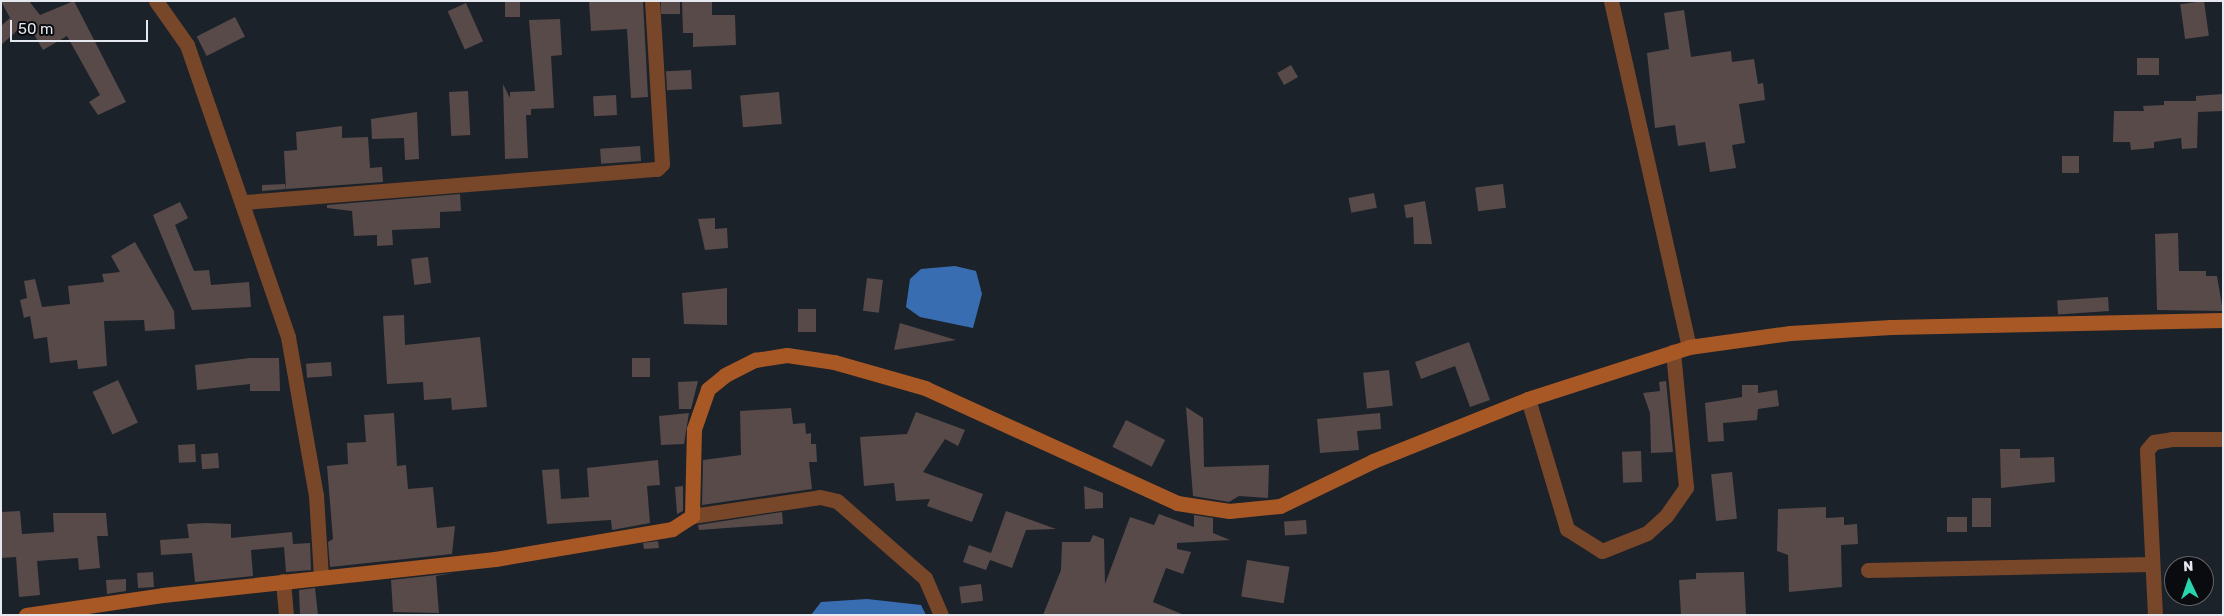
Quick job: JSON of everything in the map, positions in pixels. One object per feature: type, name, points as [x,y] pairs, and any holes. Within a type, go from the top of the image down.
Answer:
[{"type":"main road","points":[[26,615],[322,576],[495,559],[672,529],[692,516],[694,429],[708,389],[725,374],[756,360],[787,355],[834,362],[925,388],[1177,503],[1229,512],[1280,506],[1373,461],[1528,399],[1689,347],[1790,333],[1891,327],[2223,320]]},
{"type":"street","points":[[156,1],[187,45],[245,202],[288,337],[316,496],[322,576]]},
{"type":"street","points":[[245,202],[657,170],[662,164],[652,1]]},
{"type":"street","points":[[1611,1],[1689,347]]},
{"type":"street","points":[[1528,399],[1567,529],[1602,551],[1646,533],[1666,516],[1686,488],[1673,352]]},
{"type":"street","points":[[2155,615],[2147,450],[2154,442],[2172,439],[2223,439]]},
{"type":"street","points":[[692,516],[820,497],[837,501],[925,578],[941,615]]},
{"type":"street","points":[[1868,570],[2152,564]]},
{"type":"street","points":[[283,581],[286,615]]},
{"type":"water","points":[[955,266],[976,271],[982,294],[973,328],[920,317],[906,307],[910,279],[921,269]]},
{"type":"water","points":[[867,599],[921,605],[926,615],[811,615],[821,602]]},
{"type":"building","points":[[1,1],[29,1],[40,15],[74,1],[126,102],[98,115],[89,102],[100,95],[67,36],[43,50],[27,22],[1,45],[1,26],[10,18]]},
{"type":"building","points":[[505,1],[520,1],[520,17],[505,17]]},
{"type":"building","points":[[589,1],[643,1],[648,97],[631,98],[627,29],[591,31]]},
{"type":"building","points":[[661,1],[680,1],[680,14],[661,14]]},
{"type":"building","points":[[682,1],[712,1],[712,15],[735,15],[736,45],[693,47],[693,33],[683,33]]},
{"type":"building","points":[[2204,1],[2209,36],[2185,39],[2180,4]]},
{"type":"building","points":[[466,3],[483,41],[465,50],[448,11]]},
{"type":"building","points":[[1684,10],[1691,57],[1731,51],[1732,62],[1754,59],[1758,84],[1763,83],[1765,100],[1739,104],[1745,143],[1732,145],[1736,168],[1710,172],[1705,142],[1678,146],[1675,125],[1655,128],[1647,53],[1669,49],[1664,13]]},
{"type":"building","points":[[235,17],[245,37],[207,56],[197,37]]},
{"type":"building","points":[[560,19],[562,55],[551,56],[554,108],[531,109],[531,115],[526,115],[528,158],[505,159],[503,84],[510,98],[510,92],[535,91],[529,20]]},
{"type":"building","points":[[2137,58],[2159,58],[2159,75],[2137,75]]},
{"type":"building","points":[[1291,65],[1298,77],[1284,85],[1277,73]]},
{"type":"building","points":[[691,70],[692,89],[667,90],[666,71]]},
{"type":"building","points":[[468,91],[470,135],[451,136],[449,92]]},
{"type":"building","points":[[779,92],[782,124],[743,127],[740,95]]},
{"type":"building","points":[[2223,94],[2223,111],[2198,112],[2197,148],[2182,149],[2181,138],[2154,142],[2154,148],[2131,150],[2130,142],[2113,142],[2114,111],[2144,111],[2143,106],[2164,105],[2164,101],[2196,101],[2196,96]]},
{"type":"building","points":[[616,95],[617,115],[594,116],[593,96]]},
{"type":"building","points":[[417,112],[419,159],[405,160],[404,138],[372,139],[371,119]]},
{"type":"building","points":[[342,126],[342,138],[368,137],[370,168],[382,167],[383,182],[286,189],[284,151],[297,150],[296,132]]},
{"type":"building","points":[[640,146],[641,161],[601,164],[600,149]]},
{"type":"building","points":[[2062,156],[2079,156],[2079,173],[2062,173]]},
{"type":"building","points":[[285,184],[286,189],[262,191],[262,185]]},
{"type":"building","points":[[1503,184],[1506,208],[1478,211],[1475,187]]},
{"type":"building","points":[[1374,193],[1377,208],[1351,213],[1348,198]]},
{"type":"building","points":[[460,194],[461,211],[440,212],[440,228],[392,230],[393,245],[377,246],[377,235],[354,236],[352,211],[327,208],[327,205]]},
{"type":"building","points":[[1425,201],[1432,244],[1414,244],[1413,217],[1406,218],[1404,205]]},
{"type":"building","points":[[180,202],[188,218],[175,225],[194,271],[209,270],[211,285],[249,282],[251,307],[192,310],[153,215]]},
{"type":"building","points":[[715,218],[715,229],[727,228],[728,248],[705,250],[698,219]]},
{"type":"building","points":[[2178,233],[2179,271],[2206,271],[2206,276],[2217,276],[2223,311],[2157,310],[2155,234]]},
{"type":"building","points":[[135,242],[174,311],[175,329],[145,331],[144,320],[104,321],[107,366],[78,369],[77,360],[50,363],[47,337],[34,339],[30,316],[24,318],[20,300],[27,298],[24,281],[35,279],[42,307],[70,304],[68,286],[104,282],[102,274],[120,272],[111,256]]},
{"type":"building","points":[[428,257],[431,283],[414,285],[411,259]]},
{"type":"building","points":[[867,278],[883,280],[879,313],[863,311]]},
{"type":"building","points":[[727,288],[727,325],[684,324],[682,293]]},
{"type":"building","points":[[2108,297],[2109,311],[2058,315],[2057,301]]},
{"type":"building","points":[[798,309],[816,309],[816,332],[798,332]]},
{"type":"building","points":[[404,315],[405,345],[480,337],[487,407],[452,410],[451,398],[424,400],[423,382],[387,384],[383,316]]},
{"type":"building","points":[[900,323],[956,340],[894,350]]},
{"type":"building","points":[[1469,342],[1490,400],[1470,407],[1455,366],[1421,379],[1415,362]]},
{"type":"building","points":[[250,358],[279,358],[280,391],[250,391],[250,384],[197,390],[195,365]]},
{"type":"building","points":[[632,358],[650,358],[650,377],[632,377]]},
{"type":"building","points":[[331,362],[332,376],[307,378],[306,364]]},
{"type":"building","points":[[1389,370],[1393,406],[1367,409],[1363,373]]},
{"type":"building","points":[[118,380],[138,423],[112,434],[93,392]]},
{"type":"building","points":[[698,381],[691,409],[679,409],[678,382]]},
{"type":"building","points":[[1666,381],[1673,452],[1651,453],[1650,413],[1643,393],[1660,391],[1659,382]]},
{"type":"building","points":[[1742,385],[1758,385],[1758,393],[1777,390],[1779,406],[1758,409],[1757,420],[1723,423],[1724,441],[1708,442],[1705,403],[1742,397]]},
{"type":"building","points":[[1186,407],[1203,418],[1204,467],[1269,465],[1268,498],[1239,496],[1229,502],[1193,496]]},
{"type":"building","points":[[791,408],[793,424],[805,423],[806,434],[811,433],[811,444],[816,444],[817,462],[809,462],[812,489],[702,505],[703,460],[741,455],[740,411]]},
{"type":"building","points":[[916,412],[965,430],[958,446],[945,439],[923,472],[983,494],[972,522],[927,506],[930,499],[896,501],[894,483],[864,486],[860,437],[907,434]]},
{"type":"building","points":[[394,413],[397,466],[406,465],[408,489],[433,487],[437,528],[455,526],[452,554],[330,567],[328,542],[333,539],[327,466],[348,464],[347,443],[366,442],[364,415]]},
{"type":"building","points":[[689,413],[684,444],[661,445],[659,416]]},
{"type":"building","points":[[1380,413],[1381,429],[1357,431],[1359,450],[1320,453],[1317,419]]},
{"type":"building","points":[[1126,420],[1165,440],[1152,467],[1112,447]]},
{"type":"building","points":[[195,444],[196,462],[179,463],[178,445]]},
{"type":"building","points":[[2000,449],[2020,449],[2020,458],[2054,457],[2055,482],[2001,488]]},
{"type":"building","points":[[1641,451],[1642,482],[1623,483],[1622,452]]},
{"type":"building","points":[[218,453],[219,468],[202,469],[201,454]]},
{"type":"building","points":[[658,460],[660,485],[647,486],[650,523],[612,530],[611,520],[547,524],[542,470],[559,469],[561,499],[589,497],[587,468]]},
{"type":"building","points":[[1732,472],[1737,519],[1716,521],[1711,474]]},
{"type":"building","points":[[683,486],[683,511],[677,514],[675,487]]},
{"type":"building","points":[[1084,486],[1103,493],[1103,508],[1085,509]]},
{"type":"building","points":[[1972,498],[1991,498],[1991,527],[1972,527]]},
{"type":"building","points":[[1826,507],[1826,518],[1844,517],[1844,525],[1857,524],[1858,544],[1841,545],[1842,587],[1789,592],[1788,555],[1777,551],[1778,509]]},
{"type":"building","points":[[20,511],[22,534],[54,532],[53,513],[106,513],[108,536],[97,536],[100,568],[79,570],[78,558],[37,561],[40,595],[19,597],[16,557],[1,558],[1,512]]},
{"type":"building","points":[[1006,511],[1056,529],[1026,530],[1012,568],[990,560],[986,570],[963,562],[969,545],[991,553]]},
{"type":"building","points":[[782,512],[783,524],[699,530],[698,525]]},
{"type":"building","points":[[1159,514],[1194,527],[1194,515],[1213,518],[1213,533],[1230,540],[1177,543],[1177,549],[1191,552],[1183,574],[1166,568],[1153,602],[1184,615],[1043,615],[1061,570],[1062,542],[1090,542],[1093,535],[1104,539],[1105,584],[1130,517],[1154,525]]},
{"type":"building","points":[[1947,517],[1967,517],[1967,532],[1947,532]]},
{"type":"building","points":[[1306,520],[1307,534],[1285,536],[1284,522]]},
{"type":"building","points":[[187,524],[231,524],[231,538],[292,532],[293,544],[310,543],[311,570],[286,572],[284,547],[251,550],[253,576],[195,582],[192,553],[161,555],[160,540],[189,538]]},
{"type":"building","points":[[658,541],[659,548],[644,549],[643,543]]},
{"type":"building","points":[[1247,560],[1289,567],[1284,603],[1241,597]]},
{"type":"building","points":[[153,572],[154,587],[138,588],[137,573]]},
{"type":"building","points":[[1744,572],[1746,615],[1681,615],[1679,580],[1696,579],[1696,573]]},
{"type":"building","points":[[454,573],[436,576],[439,613],[393,612],[391,580]]},
{"type":"building","points":[[126,579],[126,591],[107,594],[106,580]]},
{"type":"building","points":[[981,584],[983,601],[961,604],[959,587]]},
{"type":"building","points":[[315,588],[318,615],[300,615],[299,590]]}]
